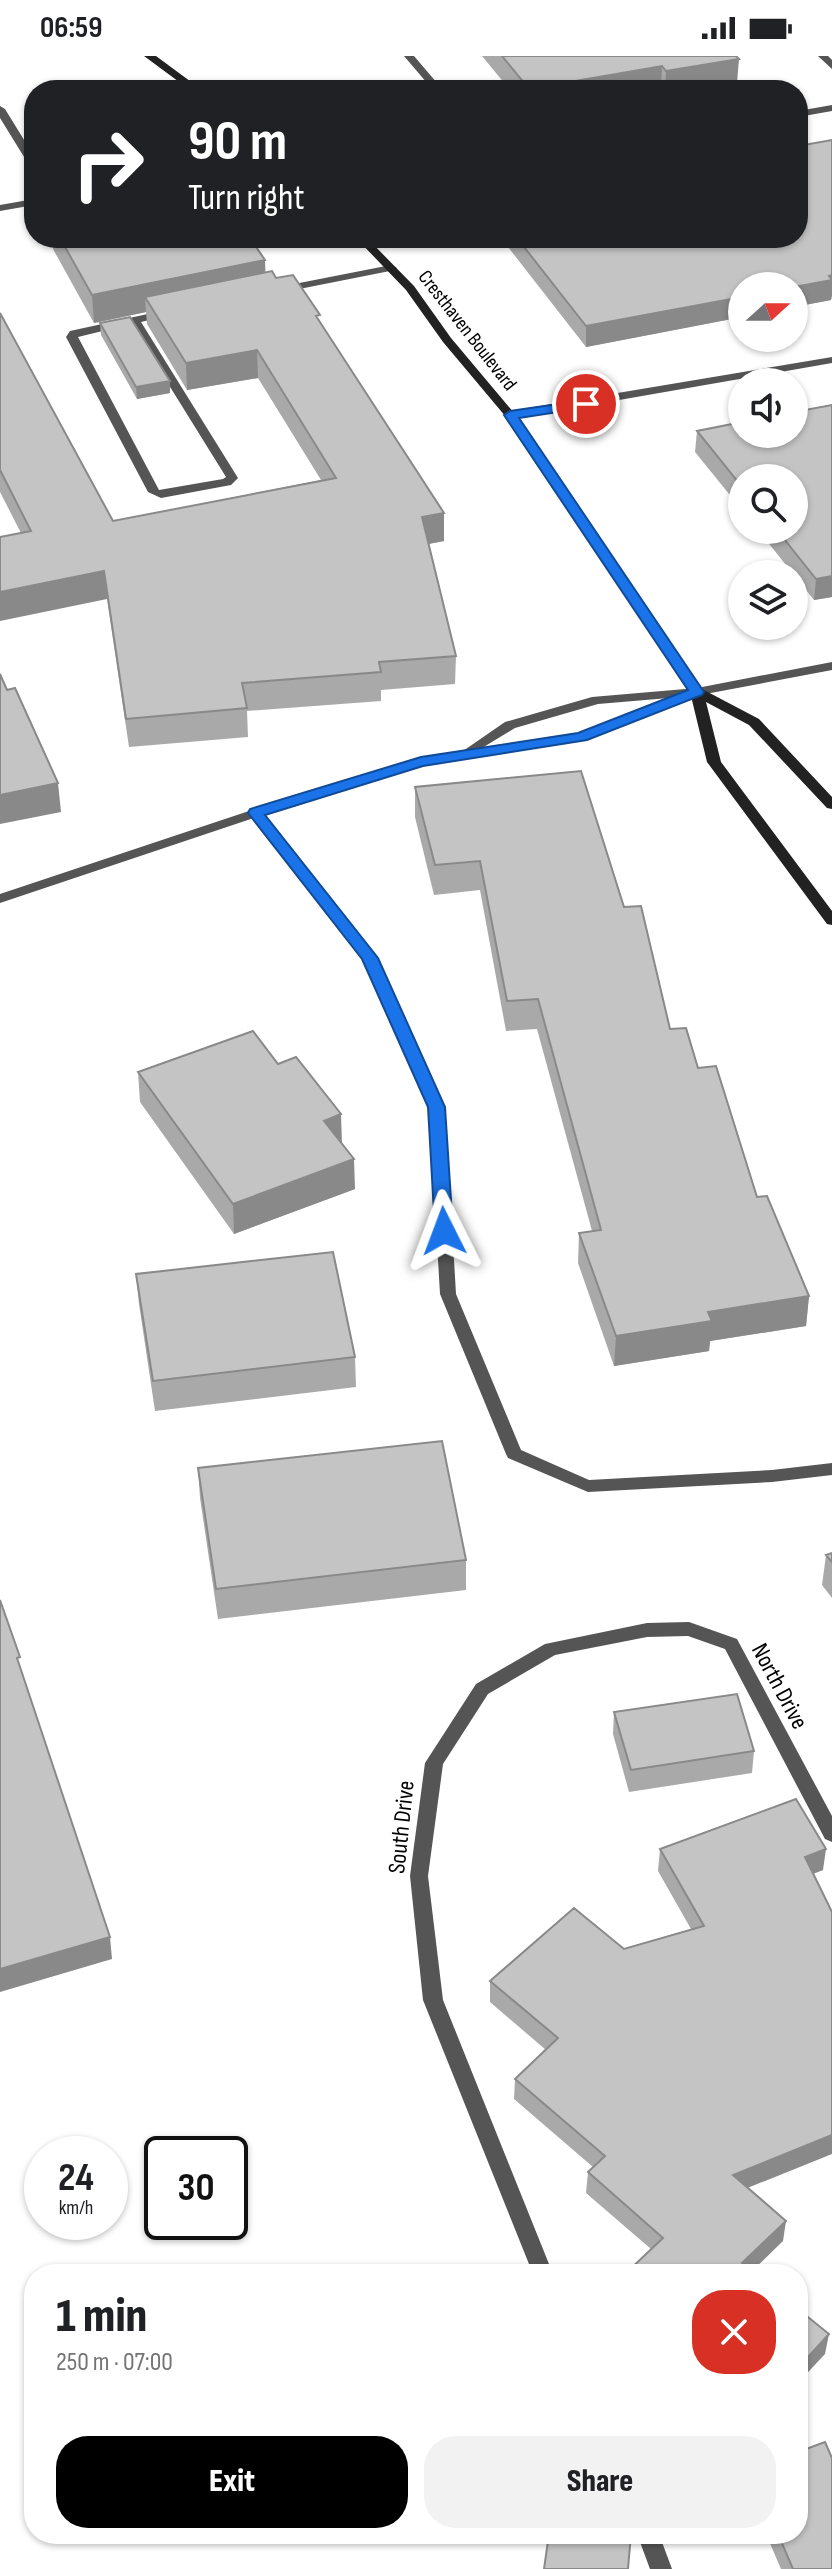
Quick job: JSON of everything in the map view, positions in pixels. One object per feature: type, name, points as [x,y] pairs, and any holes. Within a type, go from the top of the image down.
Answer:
[{"type":"street","points":[[149,56],[183,80]]},
{"type":"street","points":[[409,56],[429,80]]},
{"type":"street","points":[[823,56],[832,66]]},
{"type":"street","points":[[808,112],[832,108]]},
{"type":"street","points":[[0,109],[24,149]]},
{"type":"street","points":[[0,208],[24,204]]},
{"type":"street","name":"Cresthaven Boulevard","points":[[371,248],[410,288],[447,340],[510,415],[697,692],[714,762],[832,921]]},
{"type":"street","points":[[274,291],[391,268]]},
{"type":"street","points":[[134,319],[232,478],[227,482],[161,494],[154,492],[72,337],[74,333],[134,319],[180,310]]},
{"type":"street","points":[[510,415],[832,360]]},
{"type":"street","points":[[461,756],[510,725],[597,700],[697,692],[832,666]]},
{"type":"street","points":[[0,899],[255,813],[421,762],[581,737],[697,692]]},
{"type":"street","name":"Cresthaven Boulevard","points":[[697,692],[754,722],[832,805]]},
{"type":"street","points":[[255,813],[370,958],[437,1107],[448,1294],[514,1454],[588,1486],[772,1476],[832,1469]]},
{"type":"street","name":"South Drive","points":[[539,2264],[433,2000],[419,1876],[434,1763],[482,1689],[551,1649],[647,1630],[689,1629],[731,1644]]},
{"type":"street","name":"North Drive","points":[[731,1644],[832,1834]]},
{"type":"street","points":[[652,2544],[661,2569]]},
{"type":"building","points":[[502,56],[736,56],[739,59],[666,71],[662,66],[581,80],[522,80]]},
{"type":"building","points":[[832,140],[832,275],[829,276],[832,280],[808,284],[808,272],[728,272],[728,300],[586,326],[525,248],[808,248],[808,144]]},
{"type":"building","points":[[66,248],[257,248],[265,260],[92,295]]},
{"type":"building","points":[[272,271],[276,278],[293,275],[320,315],[316,316],[444,513],[422,517],[456,656],[379,662],[381,672],[242,683],[247,708],[126,719],[104,571],[0,592],[0,537],[31,531],[0,470],[0,313],[113,521],[336,478],[257,350],[186,363],[145,297]]},
{"type":"building","points":[[130,317],[170,381],[136,387],[100,323]]},
{"type":"building","points":[[832,405],[832,576],[816,579],[808,569],[808,560],[801,560],[788,544],[808,544],[808,464],[728,464],[728,470],[697,431],[728,425],[728,448],[808,448],[808,409]]},
{"type":"building","points":[[0,674],[7,690],[15,688],[58,783],[0,795]]},
{"type":"building","points":[[581,771],[624,907],[641,906],[670,1029],[686,1028],[698,1068],[716,1066],[757,1197],[767,1196],[809,1296],[708,1312],[712,1321],[616,1336],[579,1233],[601,1230],[538,999],[507,1001],[480,861],[435,865],[415,787]]},
{"type":"building","points":[[253,1031],[278,1064],[296,1057],[341,1114],[324,1121],[354,1159],[233,1204],[138,1072]]},
{"type":"building","points":[[333,1252],[355,1357],[153,1381],[136,1274]]},
{"type":"building","points":[[442,1441],[466,1560],[216,1589],[198,1468]]},
{"type":"building","points":[[0,1600],[110,1937],[0,1969]]},
{"type":"building","points":[[737,1694],[754,1751],[631,1770],[614,1712]]},
{"type":"building","points":[[796,1799],[826,1849],[805,1857],[832,1912],[832,2135],[733,2175],[786,2221],[743,2264],[636,2264],[663,2238],[588,2172],[605,2156],[515,2079],[558,2038],[490,1981],[574,1908],[624,1949],[704,1926],[660,1849]]},
{"type":"building","points":[[808,2317],[829,2334],[808,2357]]},
{"type":"building","points":[[825,2442],[832,2458],[832,2569],[793,2569],[782,2544],[808,2544],[808,2448]]},
{"type":"building","points":[[548,2544],[630,2544],[628,2569],[544,2569]]},
{"type":"route","points":[[444,1231],[437,1107],[370,958],[255,813],[421,762],[581,737],[697,692],[510,415],[586,404]]}]
